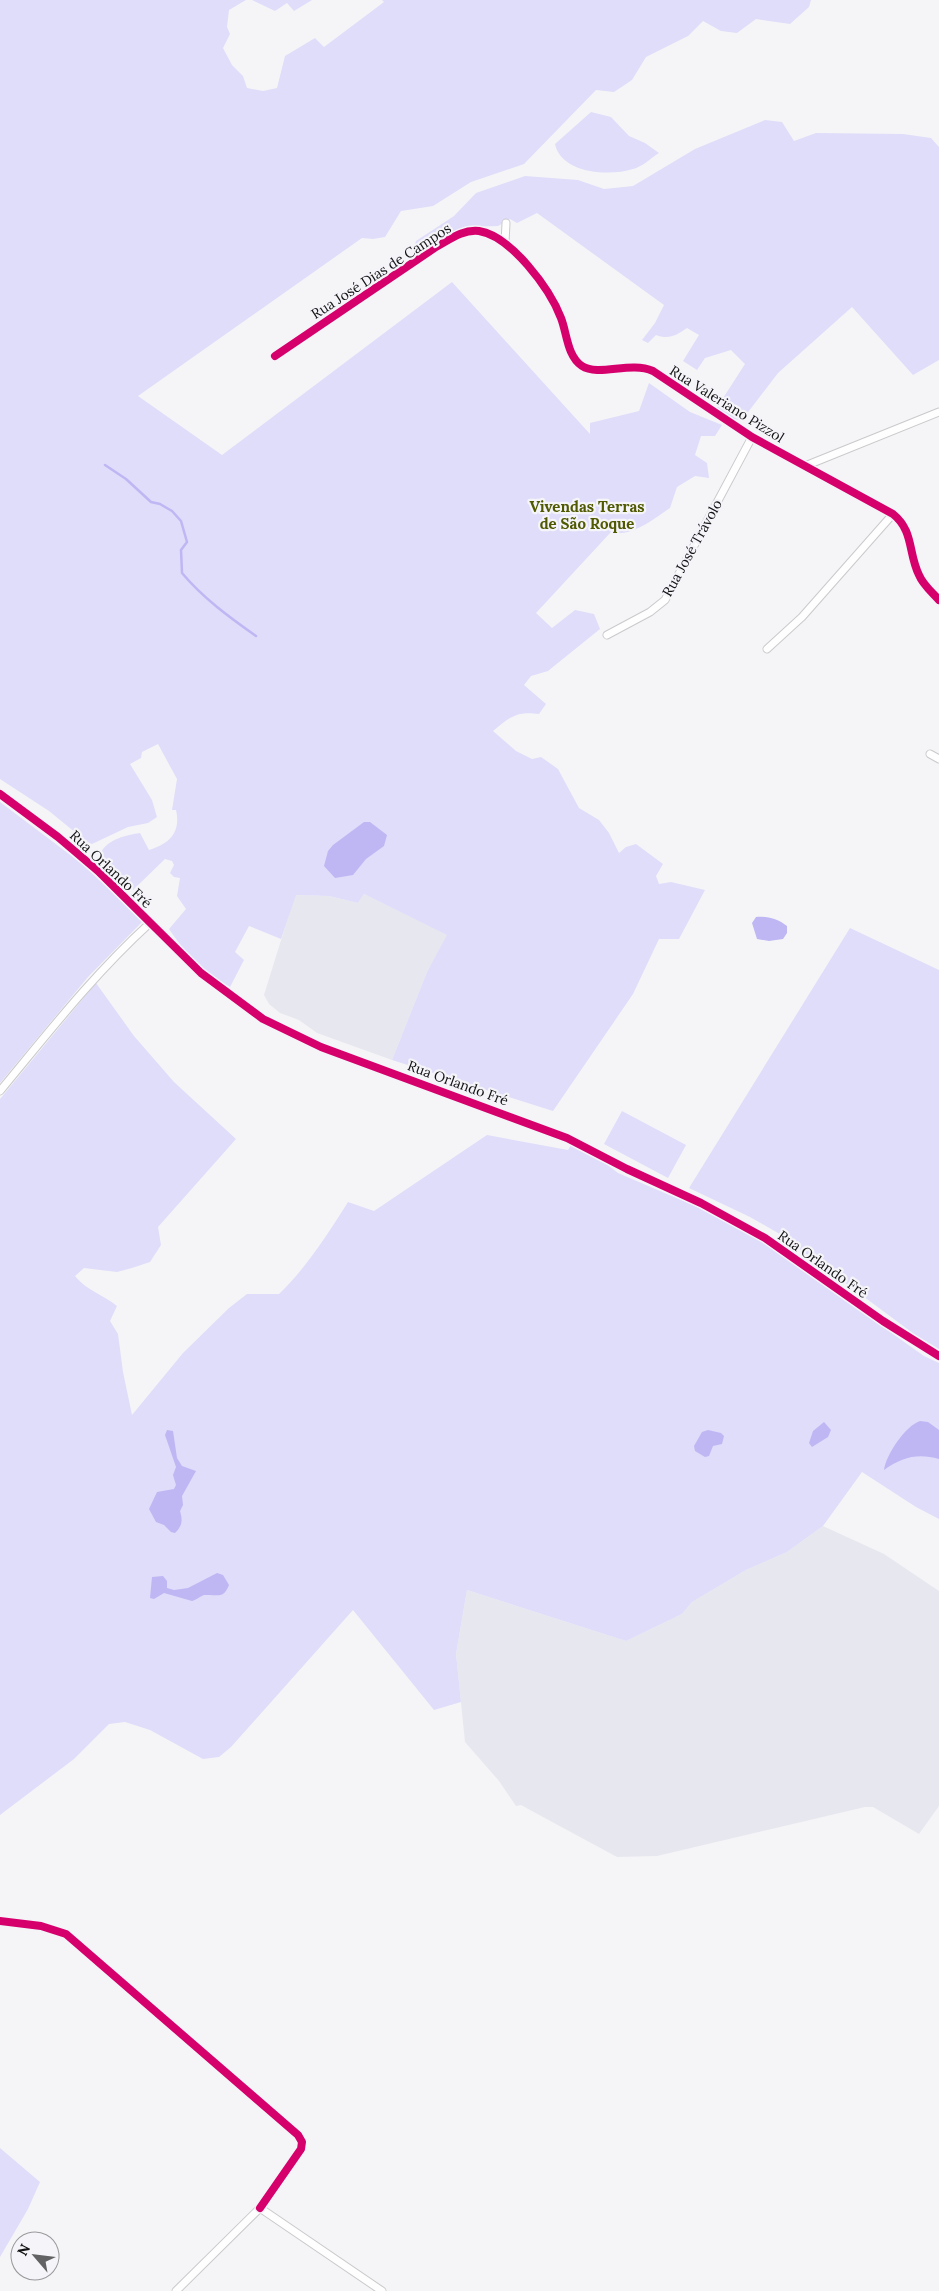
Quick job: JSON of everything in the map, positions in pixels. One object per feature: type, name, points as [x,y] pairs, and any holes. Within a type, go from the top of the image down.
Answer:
[{"type":"street","points":[[505,243],[506,223]]},
{"type":"street","name":"Rua José Dias de Campos","points":[[276,356],[436,247],[464,232],[479,232],[505,243]]},
{"type":"street","name":"Rua Valeriano Pizzol","points":[[505,243],[550,295],[561,318],[571,352],[583,367],[594,370],[642,366],[752,437],[893,514],[901,521],[909,533],[918,574],[939,600]]},
{"type":"street","points":[[805,466],[939,412]]},
{"type":"street","name":"Rua José Trávolo","points":[[607,635],[650,612],[665,600],[752,437]]},
{"type":"street","points":[[768,649],[802,617],[893,514]]},
{"type":"street","points":[[930,754],[939,759]]},
{"type":"street","name":"Rua Orlando Fré","points":[[0,794],[58,837],[98,870],[201,973],[263,1019],[321,1047],[567,1138],[627,1169],[701,1203],[765,1238],[883,1321],[939,1356]]},
{"type":"street","points":[[0,1092],[118,951],[150,923]]},
{"type":"street","points":[[0,1921],[41,1926],[66,1934],[295,2131],[302,2142],[300,2149],[260,2208],[176,2291]]},
{"type":"street","points":[[260,2208],[382,2291]]},
{"type":"shaded area","points":[[0,0],[246,0],[229,10],[227,27],[230,34],[223,48],[232,65],[243,76],[247,88],[263,91],[277,88],[285,56],[315,38],[324,47],[384,2],[382,0],[811,0],[809,7],[790,24],[756,19],[737,33],[721,31],[703,21],[688,36],[646,57],[632,80],[614,92],[596,90],[524,164],[471,182],[433,206],[401,211],[385,237],[362,238],[138,396],[222,455],[452,282],[590,434],[590,423],[639,411],[649,383],[690,412],[722,425],[715,436],[701,436],[695,455],[707,463],[709,478],[695,476],[677,487],[670,508],[642,526],[626,532],[611,532],[536,613],[552,628],[575,610],[594,614],[600,629],[548,671],[531,676],[524,685],[546,704],[539,714],[519,714],[504,722],[493,731],[516,751],[532,759],[541,757],[558,769],[579,808],[599,820],[609,833],[619,853],[626,847],[636,844],[663,864],[656,876],[659,884],[671,882],[705,890],[679,939],[659,939],[633,994],[553,1111],[392,1060],[427,972],[447,935],[364,894],[358,903],[329,896],[296,895],[281,939],[249,926],[235,952],[244,960],[230,987],[196,961],[181,946],[169,929],[186,909],[177,896],[180,878],[174,877],[170,873],[174,865],[172,861],[165,859],[133,890],[103,859],[101,852],[113,841],[124,836],[140,833],[149,850],[168,841],[175,831],[177,825],[176,810],[172,810],[177,779],[158,744],[142,752],[141,758],[130,764],[152,800],[157,817],[148,823],[128,827],[92,844],[49,811],[0,779]]},
{"type":"shaded area","points":[[252,0],[312,0],[294,11],[287,3],[275,11]]},
{"type":"shaded area","points":[[591,112],[611,117],[629,136],[645,143],[659,153],[636,168],[611,173],[587,170],[576,167],[566,161],[559,154],[555,144]]},
{"type":"shaded area","points":[[765,120],[782,122],[794,141],[816,133],[903,134],[931,138],[939,147],[939,360],[913,375],[852,307],[778,373],[742,420],[732,419],[716,409],[745,364],[731,350],[705,358],[697,370],[683,361],[699,335],[687,328],[673,336],[656,335],[648,343],[642,340],[655,323],[664,305],[537,213],[517,223],[510,219],[498,226],[468,227],[415,257],[412,255],[416,241],[454,216],[476,193],[525,176],[578,180],[604,189],[633,186],[695,149]]},
{"type":"shaded area","points":[[0,802],[81,863],[143,921],[88,977],[0,1083]]},
{"type":"shaded area","points":[[364,822],[370,822],[387,835],[384,846],[366,859],[353,875],[335,878],[324,866],[328,851],[333,845]]},
{"type":"shaded area","points":[[364,894],[448,935],[427,972],[392,1060],[317,1033],[299,1020],[280,1013],[269,1004],[264,995],[295,895],[329,896],[358,903]]},
{"type":"shaded area","points":[[756,917],[764,917],[780,922],[787,926],[787,933],[783,939],[769,941],[757,939],[752,923]]},
{"type":"shaded area","points":[[850,928],[939,970],[939,1349],[914,1334],[778,1233],[750,1217],[689,1188]]},
{"type":"shaded area","points":[[96,983],[134,1036],[174,1082],[236,1139],[158,1227],[161,1245],[150,1262],[117,1272],[84,1268],[75,1276],[84,1285],[117,1306],[110,1321],[118,1334],[123,1372],[132,1415],[183,1353],[229,1308],[247,1294],[279,1294],[308,1262],[348,1202],[374,1211],[487,1135],[568,1150],[571,1145],[604,1162],[618,1173],[695,1206],[763,1242],[924,1356],[939,1363],[939,1519],[916,1507],[862,1472],[823,1526],[787,1552],[746,1570],[692,1602],[682,1614],[626,1641],[467,1590],[456,1654],[461,1702],[434,1710],[353,1610],[231,1747],[219,1757],[203,1759],[150,1730],[125,1722],[109,1724],[74,1759],[0,1815],[0,1099]]},
{"type":"shaded area","points":[[622,1111],[686,1145],[668,1178],[604,1144]]},
{"type":"shaded area","points":[[920,1421],[928,1422],[939,1430],[939,1459],[924,1456],[910,1457],[884,1470],[888,1457],[897,1442],[908,1429]]},
{"type":"shaded area","points":[[824,1422],[831,1430],[828,1437],[812,1447],[809,1443],[813,1431]]},
{"type":"shaded area","points":[[167,1430],[173,1431],[177,1458],[182,1466],[196,1471],[182,1496],[181,1523],[175,1533],[156,1522],[149,1509],[157,1492],[174,1489],[176,1485],[173,1475],[176,1467],[165,1435]]},
{"type":"shaded area","points":[[708,1430],[721,1433],[724,1436],[722,1444],[713,1446],[709,1456],[705,1457],[695,1451],[694,1446],[702,1432]]},
{"type":"shaded area","points":[[823,1526],[884,1554],[939,1591],[939,1806],[919,1834],[873,1807],[865,1807],[657,1856],[617,1857],[521,1805],[516,1806],[499,1781],[465,1742],[456,1654],[467,1590],[626,1641],[682,1614],[692,1602],[746,1570],[787,1552]]},
{"type":"shaded area","points":[[217,1573],[223,1575],[229,1585],[222,1594],[204,1595],[192,1601],[164,1593],[154,1599],[150,1598],[152,1577],[163,1576],[167,1581],[167,1588],[174,1590],[188,1588]]},
{"type":"shaded area","points":[[0,2148],[40,2182],[28,2209],[15,2231],[10,2231],[10,2240],[0,2257]]},
{"type":"waterway","points":[[105,465],[126,479],[151,502],[160,504],[172,511],[181,521],[187,542],[181,550],[182,573],[208,599],[256,636]]},
{"type":"cycle path","points":[[275,356],[451,238],[473,231],[491,235],[516,253],[539,279],[556,306],[570,350],[577,362],[589,369],[597,370],[644,368],[653,371],[752,437],[893,514],[900,521],[908,535],[921,579],[939,600]]},
{"type":"cycle path","points":[[0,794],[58,837],[98,871],[201,973],[263,1019],[321,1047],[567,1138],[627,1169],[701,1203],[765,1238],[883,1321],[939,1356]]},
{"type":"cycle path","points":[[0,1921],[41,1926],[66,1934],[298,2135],[302,2142],[301,2149],[260,2208]]},
{"type":"district","name":"Vivendas Terras de São Roque","points":[[587,514]]}]
